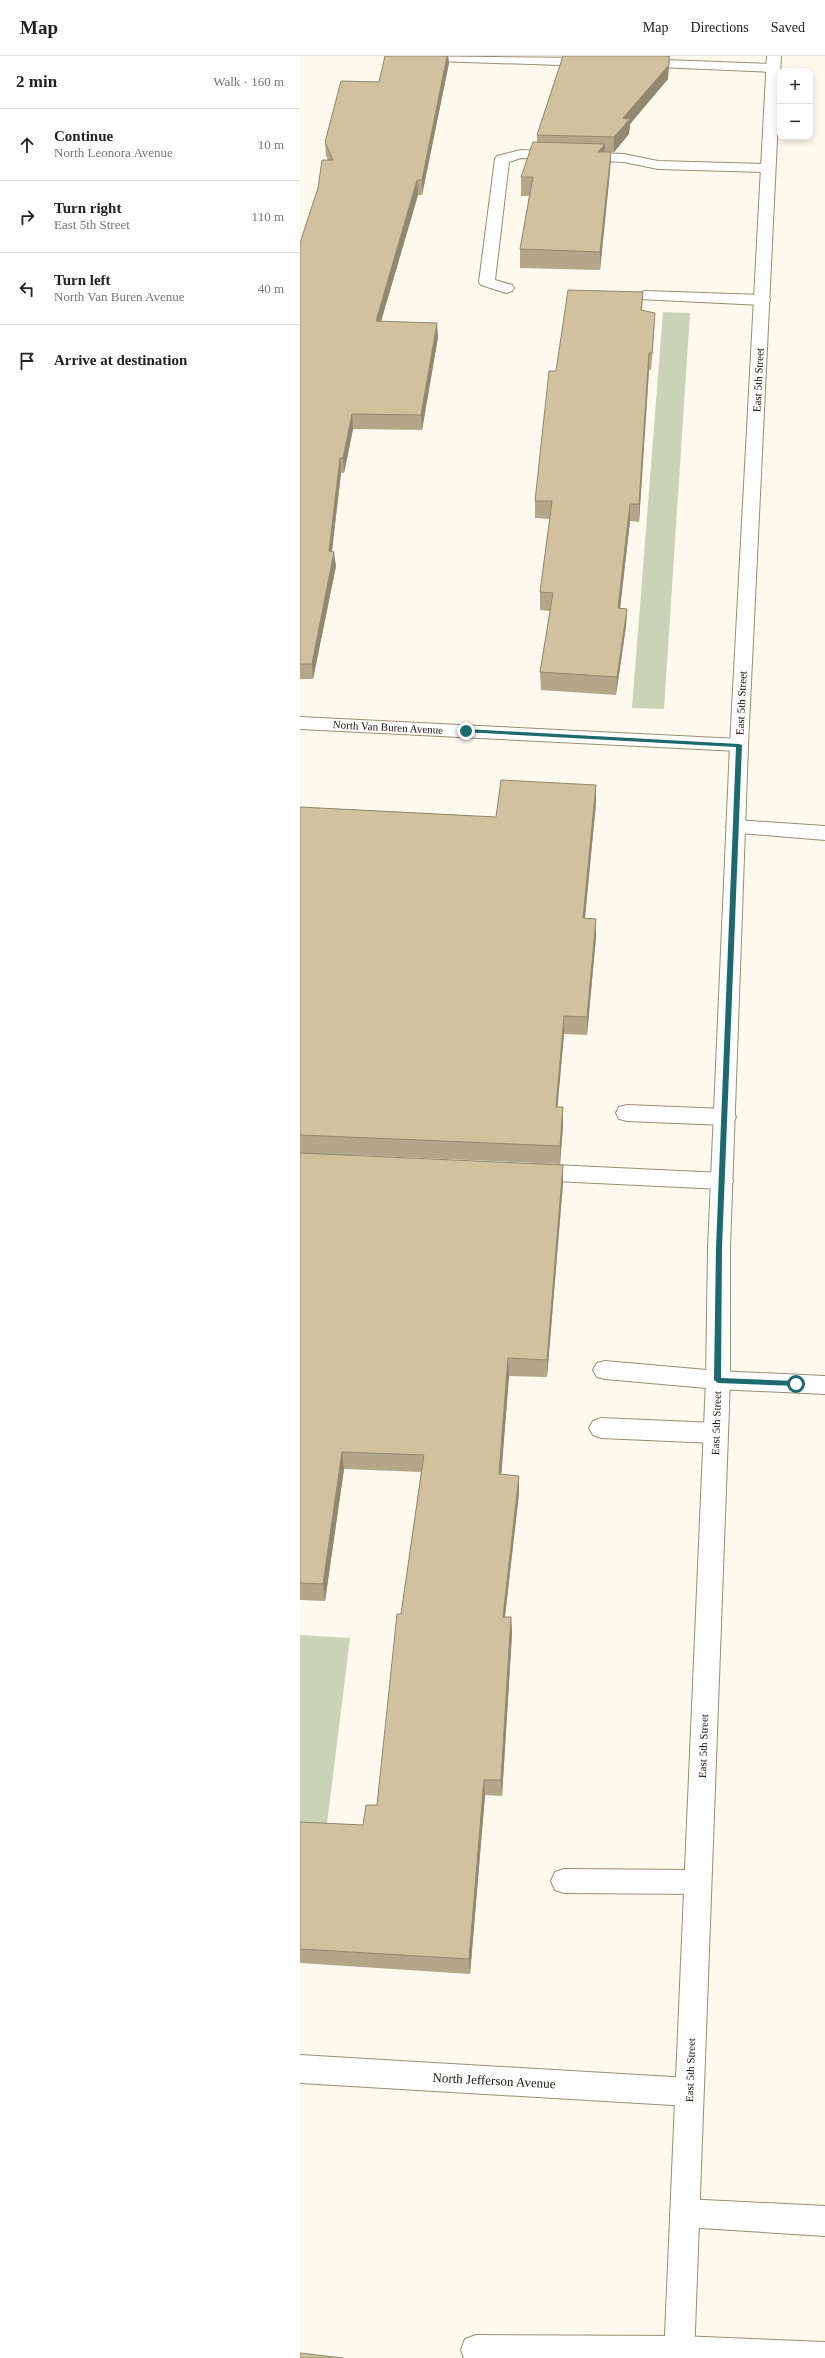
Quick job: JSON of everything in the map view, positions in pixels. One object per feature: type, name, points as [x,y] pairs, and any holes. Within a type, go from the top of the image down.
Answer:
[{"type":"street","points":[[404,56],[517,58],[603,62]]},
{"type":"street","points":[[626,63],[774,62]]},
{"type":"street","name":"East 5th Street","points":[[680,2355],[684,2213],[718,1380],[722,1181],[739,745],[774,62]]},
{"type":"street","points":[[506,288],[487,282],[502,159],[520,154],[624,158],[658,165],[768,168]]},
{"type":"street","points":[[645,296],[762,300]]},
{"type":"street","name":"North Van Buren Avenue","points":[[300,723],[652,739],[739,745]]},
{"type":"street","points":[[736,827],[825,833]]},
{"type":"street","points":[[627,1113],[725,1117]]},
{"type":"street","points":[[510,1171],[722,1181]]},
{"type":"street","points":[[605,1370],[718,1380],[825,1385]]},
{"type":"street","points":[[601,1428],[715,1433]]},
{"type":"street","points":[[564,1881],[697,1882]]},
{"type":"street","name":"North Jefferson Avenue","points":[[300,2069],[689,2092]]},
{"type":"street","points":[[684,2213],[825,2221]]},
{"type":"street","points":[[476,2350],[825,2357]]},
{"type":"green space","points":[[663,312],[690,313],[664,709],[632,708]]},
{"type":"green space","points":[[300,1635],[350,1638],[327,1824],[300,1823]]},
{"type":"building","points":[[385,56],[447,56],[422,180],[417,180],[376,321],[437,323],[421,415],[352,414],[343,458],[340,458],[329,551],[334,552],[312,664],[300,664],[300,243],[318,188],[322,160],[333,160],[325,142],[341,81],[379,82]]},
{"type":"building","points":[[563,56],[669,56],[669,65],[623,118],[630,119],[614,137],[537,135]]},
{"type":"building","points":[[533,142],[605,144],[598,152],[611,152],[600,252],[520,249],[533,177],[521,177]]},
{"type":"building","points":[[568,290],[643,292],[641,310],[655,313],[652,353],[649,353],[639,504],[630,504],[618,608],[627,609],[617,677],[540,672],[553,593],[540,592],[552,501],[535,501],[549,371],[556,371]]},
{"type":"building","points":[[501,780],[596,785],[583,918],[596,919],[587,1017],[564,1016],[556,1107],[563,1107],[560,1146],[300,1135],[300,807],[496,817]]},
{"type":"building","points":[[300,1153],[563,1165],[547,1360],[508,1358],[499,1474],[519,1476],[503,1617],[511,1617],[501,1780],[484,1780],[469,1959],[300,1949],[300,1822],[363,1825],[366,1805],[377,1805],[397,1614],[401,1614],[424,1455],[342,1452],[323,1584],[300,1583]]},
{"type":"building","points":[[300,2353],[343,2358],[300,2358]]},
{"type":"route","points":[[466,731],[652,739],[739,745],[719,1248],[718,1380],[796,1384]]}]
